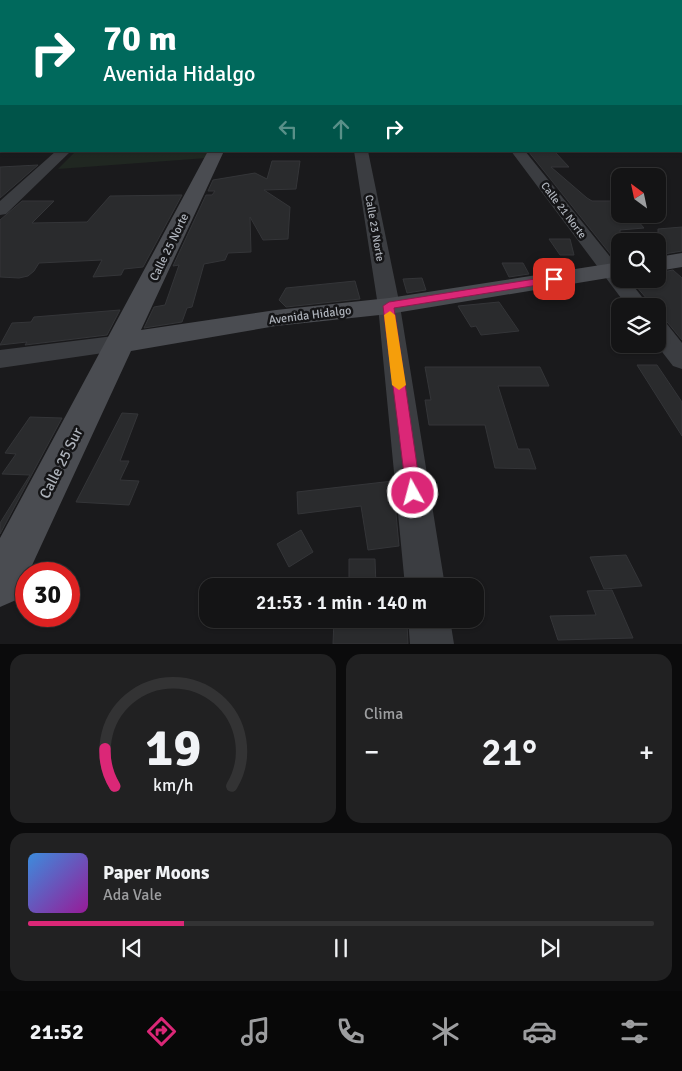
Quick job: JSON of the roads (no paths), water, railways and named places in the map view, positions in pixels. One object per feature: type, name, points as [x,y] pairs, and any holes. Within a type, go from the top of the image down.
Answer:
[{"type":"street","points":[[0,210],[63,152]]},
{"type":"street","name":"Calle 25 Norte","points":[[122,343],[216,152]]},
{"type":"street","name":"Calle 23 Norte","points":[[361,152],[389,306],[424,578]]},
{"type":"street","name":"Calle 21 Norte","points":[[519,152],[611,266]]},
{"type":"street","points":[[666,263],[682,260]]},
{"type":"street","name":"Avenida Hidalgo","points":[[0,359],[122,343],[276,318],[389,306],[611,270]]},
{"type":"street","points":[[666,340],[682,360]]},
{"type":"street","name":"Calle 25 Sur","points":[[0,584],[122,343]]},
{"type":"street","points":[[430,628],[432,644]]}]
